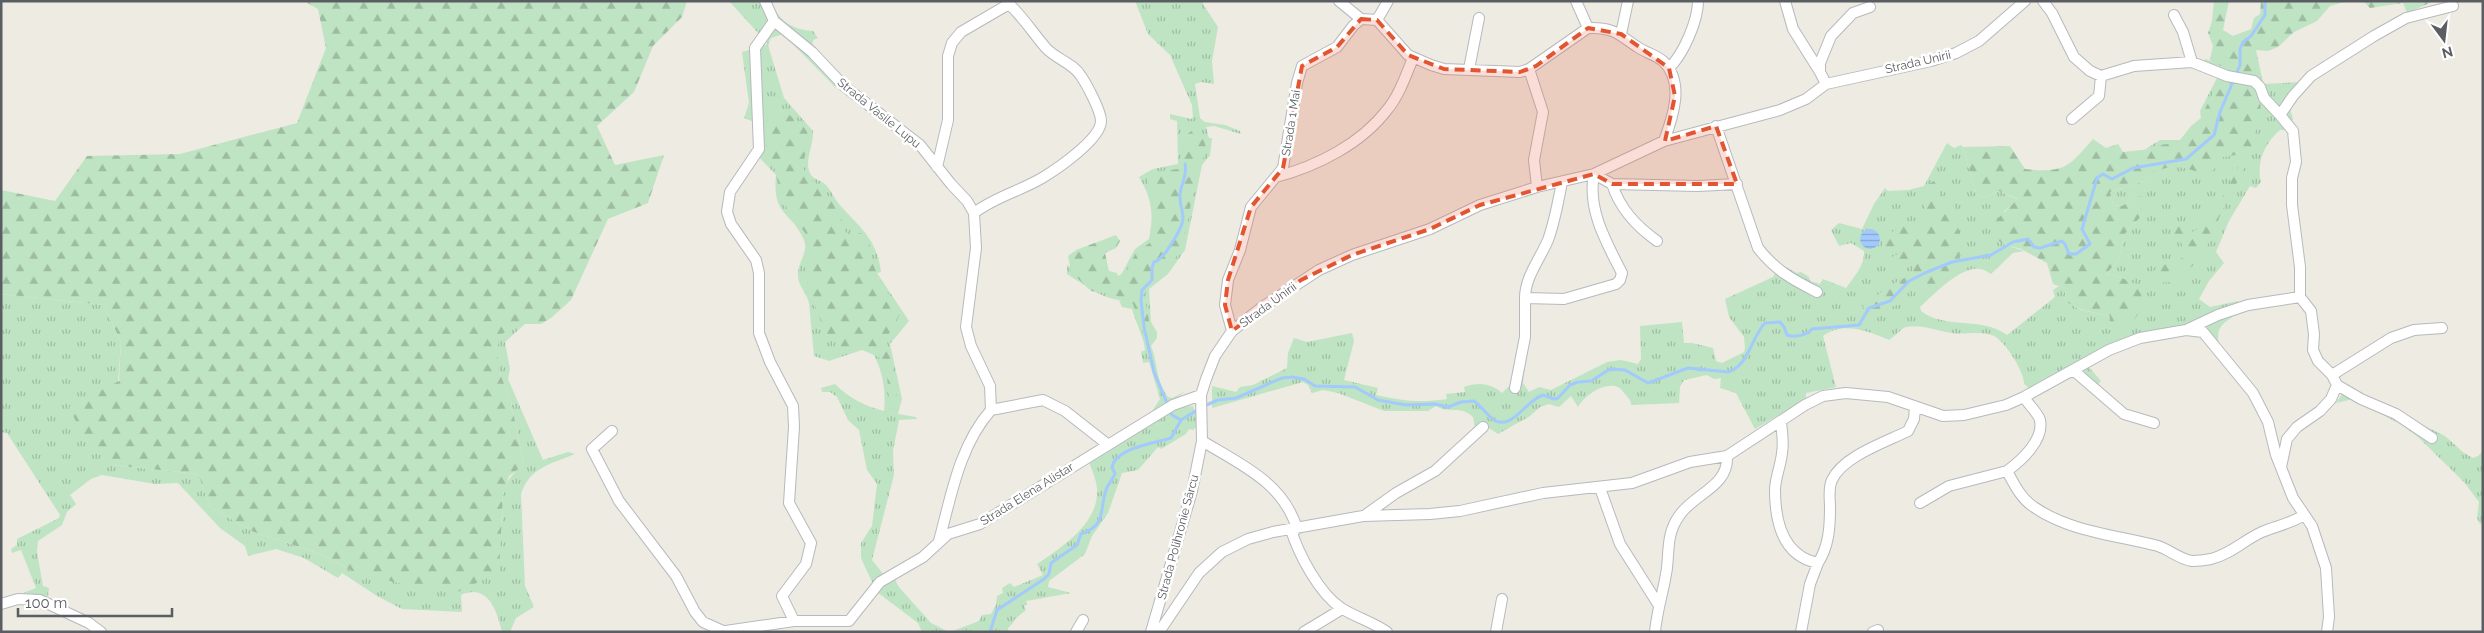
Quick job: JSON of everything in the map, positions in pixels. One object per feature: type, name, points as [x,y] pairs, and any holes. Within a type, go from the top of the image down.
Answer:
[{"type":"street","name":"Strada Vasile Lupu","points":[[765,1],[774,21],[812,52],[844,86],[920,145],[967,201],[974,213]]},
{"type":"street","points":[[1339,1],[1361,19],[1377,20],[1413,58],[1444,69],[1520,72],[1529,69],[1588,28],[1621,34],[1639,48],[1662,60],[1669,68],[1675,84],[1675,96],[1664,141]]},
{"type":"street","points":[[1377,20],[1388,1]]},
{"type":"street","points":[[1576,1],[1588,28]]},
{"type":"street","points":[[1621,34],[1628,1]]},
{"type":"street","points":[[1669,68],[1680,55],[1688,38],[1698,1]]},
{"type":"street","points":[[1786,1],[1793,29],[1826,84]]},
{"type":"street","name":"Strada Unirii","points":[[1202,441],[1201,395],[1215,356],[1232,331],[1261,308],[1318,270],[1352,255],[1430,229],[1480,205],[1537,187],[1594,174],[1664,141],[1780,110],[1806,99],[1826,84],[1932,61],[1956,53],[1979,41],[2025,1]]},
{"type":"street","points":[[2043,1],[2052,12],[2074,57],[2101,76],[2134,66],[2192,62],[2227,76],[2254,81],[2260,87],[2264,98],[2293,131],[2296,151],[2292,178],[2292,205],[2300,267],[2300,297],[2311,311],[2315,356],[2318,362],[2332,375],[2337,385],[2361,399],[2396,414],[2432,438]]},
{"type":"street","points":[[937,167],[948,120],[948,56],[952,43],[961,32],[1009,3],[1046,48],[1074,67],[1082,76],[1097,106],[1101,119],[1100,127],[1082,148],[1042,178],[1000,196],[974,213],[976,248],[966,327],[970,346],[990,386],[991,410]]},
{"type":"street","points":[[2280,115],[2293,96],[2311,76],[2374,36],[2406,18],[2453,6]]},
{"type":"street","points":[[1820,72],[1820,63],[1831,36],[1853,13],[1870,7]]},
{"type":"street","points":[[2174,15],[2183,32],[2192,62]]},
{"type":"street","points":[[1469,70],[1479,18]]},
{"type":"street","name":"Strada 1 Mai","points":[[1232,331],[1225,305],[1228,280],[1240,250],[1252,207],[1276,177],[1286,157],[1297,83],[1302,66],[1337,47],[1353,26],[1361,19]]},
{"type":"street","points":[[774,21],[755,48],[759,149],[730,192],[727,212],[731,224],[756,260],[760,273],[759,333],[770,362],[793,406],[794,427],[789,503],[809,536],[811,550],[803,570],[782,596],[794,621]]},
{"type":"street","points":[[1276,177],[1308,167],[1349,144],[1373,127],[1389,109],[1413,58]]},
{"type":"street","points":[[1529,69],[1543,112],[1534,160],[1537,187]]},
{"type":"street","points":[[2072,119],[2098,96],[2101,76]]},
{"type":"street","points":[[1716,126],[1758,248],[1770,264],[1786,276],[1817,292]]},
{"type":"street","points":[[1526,298],[1564,299],[1616,284],[1620,280],[1622,273],[1595,210],[1591,191],[1594,174],[1612,184],[1698,186],[1737,184]]},
{"type":"street","points":[[1515,388],[1525,337],[1526,289],[1552,227],[1562,182]]},
{"type":"street","points":[[1612,184],[1616,198],[1631,220],[1657,241]]},
{"type":"street","points":[[1159,632],[1200,573],[1222,552],[1248,540],[1273,532],[1363,516],[1445,512],[1543,493],[1632,483],[1690,462],[1727,456],[1823,396],[1846,393],[1888,397],[1942,416],[1964,415],[2006,404],[2024,397],[2109,350],[2140,338],[2186,330],[2218,315],[2248,305],[2300,297]]},
{"type":"street","points":[[2332,375],[2391,338],[2414,330],[2442,328]]},
{"type":"street","points":[[2186,330],[2203,332],[2254,392],[2268,422],[2281,468],[2293,498],[2312,526],[2326,568],[2329,617],[2327,632]]},
{"type":"street","points":[[2073,370],[2124,414],[2154,423]]},
{"type":"street","points":[[2281,468],[2287,439],[2297,427],[2320,411],[2331,399],[2337,385]]},
{"type":"street","name":"Strada Elena Alistar","points":[[849,621],[880,582],[923,557],[948,534],[965,530],[986,521],[1107,444],[1173,405],[1201,395]]},
{"type":"street","points":[[1920,502],[1949,486],[2007,471],[2026,453],[2039,433],[2040,419],[2024,397]]},
{"type":"street","points":[[939,541],[948,501],[957,474],[980,422],[991,410],[1043,400],[1065,410],[1107,444]]},
{"type":"street","points":[[1801,632],[1810,584],[1823,555],[1830,529],[1830,491],[1832,480],[1857,456],[1882,441],[1908,431],[1912,426],[1915,407]]},
{"type":"street","points":[[1781,422],[1783,450],[1775,489],[1777,517],[1788,547],[1806,560],[1818,563]]},
{"type":"street","points":[[1363,516],[1396,493],[1435,471],[1483,427]]},
{"type":"street","points":[[612,431],[592,450],[619,501],[676,576],[695,612],[703,622],[723,631]]},
{"type":"street","points":[[1202,441],[1264,479],[1290,508],[1294,529],[1307,566],[1329,597],[1342,608],[1387,632]]},
{"type":"street","name":"Strada Polihronie Sârcu","points":[[1151,632],[1192,491],[1202,441]]},
{"type":"street","points":[[1655,632],[1658,604],[1665,580],[1668,544],[1672,528],[1685,509],[1720,480],[1727,466],[1727,456]]},
{"type":"street","points":[[2007,471],[2018,492],[2034,507],[2054,517],[2083,529],[2160,547],[2175,556],[2192,561],[2211,559],[2225,554],[2260,533],[2304,516]]},
{"type":"street","points":[[1600,488],[1620,544],[1658,604]]},
{"type":"street","points":[[1,604],[18,599],[40,600],[88,622],[101,632]]},
{"type":"street","points":[[1496,632],[1502,599]]},
{"type":"street","points":[[1304,632],[1342,608]]},
{"type":"street","points":[[1076,632],[1083,620]]},
{"type":"street","points":[[719,632],[794,621],[849,621],[847,632]]},
{"type":"highlighted area","points":[[1361,19],[1377,20],[1408,55],[1444,69],[1520,72],[1536,66],[1588,28],[1621,34],[1669,68],[1675,96],[1665,141],[1716,126],[1737,184],[1612,184],[1594,174],[1480,205],[1430,229],[1352,255],[1301,280],[1232,331],[1225,305],[1228,280],[1251,207],[1283,168],[1302,66],[1337,47]]},
{"type":"green space","points":[[304,1],[687,1],[682,17],[653,46],[634,92],[597,126],[615,165],[664,155],[648,203],[608,219],[571,300],[551,318],[541,324],[517,324],[498,337],[498,368],[511,402],[524,465],[509,476],[503,495],[499,572],[456,593],[356,573],[321,554],[254,532],[210,507],[198,474],[112,465],[80,430],[69,407],[119,381],[121,342],[104,305],[1,294],[1,190],[55,201],[87,156],[180,154],[297,123],[326,48],[318,9]]},
{"type":"green space","points":[[729,1],[771,1],[778,14],[787,23],[799,29],[813,31],[818,38],[813,40],[812,47],[844,81],[835,87],[783,34],[771,38],[768,45],[784,98],[813,131],[808,163],[810,173],[826,185],[839,204],[866,234],[876,250],[879,260],[881,272],[877,273],[909,321],[890,344],[902,399],[898,414],[916,417],[917,419],[899,420],[893,451],[894,475],[872,560],[884,575],[873,584],[861,558],[861,543],[872,526],[877,484],[867,470],[859,430],[848,420],[837,397],[830,392],[822,392],[821,388],[835,384],[858,401],[884,411],[885,396],[882,375],[874,355],[862,350],[829,361],[814,356],[809,303],[798,278],[798,270],[805,248],[804,240],[799,230],[780,206],[777,199],[776,175],[754,152],[754,122],[744,118],[749,103],[742,52],[768,44]]},
{"type":"green space","points":[[1135,1],[1203,1],[1218,27],[1212,61],[1214,84],[1201,82],[1195,84],[1200,118],[1205,122],[1225,125],[1240,131],[1241,134],[1214,126],[1206,127],[1209,138],[1212,138],[1210,155],[1202,165],[1185,250],[1168,274],[1149,289],[1151,322],[1157,332],[1157,338],[1151,346],[1161,383],[1168,397],[1172,398],[1186,391],[1154,414],[1151,413],[1160,399],[1149,362],[1143,363],[1141,352],[1145,350],[1145,346],[1132,309],[1122,307],[1119,300],[1098,293],[1067,274],[1067,265],[1091,279],[1115,279],[1122,273],[1135,249],[1149,239],[1151,207],[1147,192],[1139,177],[1153,169],[1178,164],[1177,121],[1170,119],[1170,114],[1191,119],[1193,117],[1192,105],[1170,55],[1148,34]]},
{"type":"green space","points":[[2214,1],[2229,1],[2223,30],[2233,36],[2251,29],[2254,18],[2260,14],[2261,1],[2347,1],[2330,6],[2317,21],[2294,32],[2278,47],[2268,51],[2256,50],[2262,78],[2212,63],[2210,59],[2213,46],[2208,33],[2212,21]]},
{"type":"green space","points":[[2363,1],[2434,1],[2407,13],[2403,3],[2370,8]]},
{"type":"green space","points":[[2205,59],[2262,78],[2264,84],[2303,82],[2289,105],[2293,119],[2285,130],[2280,130],[2275,135],[2263,153],[2260,167],[2261,182],[2256,188],[2250,186],[2229,221],[2216,252],[2224,263],[2209,281],[2199,299],[2210,307],[2238,301],[2241,311],[2220,328],[2218,333],[2219,346],[2210,346],[2197,335],[2169,336],[2154,339],[2087,365],[2101,381],[2093,390],[2076,376],[2037,394],[2024,384],[2018,365],[2009,350],[1998,339],[1989,334],[1952,333],[1912,326],[1904,328],[1889,340],[1873,333],[1856,329],[1839,329],[1823,336],[1836,387],[1806,393],[1806,399],[1755,429],[1736,393],[1720,388],[1721,378],[1714,379],[1707,375],[1684,380],[1680,387],[1679,403],[1631,405],[1630,400],[1621,389],[1607,386],[1590,394],[1578,407],[1571,396],[1559,407],[1549,404],[1540,407],[1530,416],[1498,434],[1489,428],[1483,431],[1475,428],[1473,417],[1464,411],[1436,406],[1428,411],[1384,411],[1338,393],[1323,390],[1312,393],[1308,385],[1303,382],[1212,408],[1212,386],[1236,392],[1240,387],[1253,385],[1287,368],[1288,353],[1294,338],[1307,342],[1352,333],[1354,341],[1344,380],[1378,388],[1376,395],[1412,401],[1447,399],[1446,394],[1465,392],[1464,387],[1474,384],[1489,385],[1502,393],[1513,382],[1518,356],[1526,358],[1523,383],[1529,392],[1539,387],[1551,390],[1607,362],[1621,360],[1638,364],[1641,359],[1640,326],[1682,322],[1684,343],[1713,348],[1716,361],[1722,363],[1744,352],[1745,348],[1744,337],[1729,317],[1725,299],[1773,277],[1780,264],[1797,273],[1801,272],[1809,277],[1810,281],[1820,284],[1823,279],[1846,288],[1861,266],[1864,251],[1851,243],[1839,246],[1831,230],[1839,223],[1862,229],[1874,204],[1885,188],[1888,191],[1908,190],[1924,186],[1947,143],[1954,148],[1961,145],[1963,147],[1976,194],[1982,198],[1999,191],[2019,200],[2004,211],[2003,244],[2024,251],[2013,253],[1991,274],[1981,269],[1972,269],[1956,276],[1920,307],[1921,311],[1941,320],[1986,326],[1997,329],[2007,335],[2055,297],[2053,290],[2059,286],[2065,288],[2066,302],[2081,310],[2110,316],[2109,325],[2122,278],[2106,274],[2119,259],[2124,235],[2144,213],[2137,196],[2122,206],[2113,205],[2110,192],[2147,180],[2151,149],[2144,150],[2160,140],[2180,140],[2191,126],[2201,118],[2200,111],[2218,76],[2200,69]]},
{"type":"green space","points":[[2221,77],[2249,85],[2260,99],[2261,118],[2252,141],[2252,154],[2222,211],[2201,260],[2170,282],[2158,283],[2151,274],[2154,270],[2185,256],[2181,242],[2172,232],[2172,224],[2180,224],[2194,232],[2210,215],[2222,198],[2242,159],[2241,154],[2219,158],[2214,170],[2203,173],[2176,166],[2153,171],[2147,180],[2110,192],[2113,205],[2122,206],[2137,196],[2147,196],[2144,213],[2124,235],[2119,259],[2106,274],[2122,278],[2146,289],[2140,312],[2129,326],[2109,325],[2110,316],[2082,310],[2066,302],[2065,288],[2053,284],[2047,263],[2021,249],[2003,244],[1998,240],[1993,223],[2018,199],[1999,191],[1982,198],[1976,194],[1963,147],[2010,146],[2025,169],[2049,170],[2057,169],[2071,162],[2093,139],[2106,148],[2118,144],[2123,152],[2151,149],[2159,145],[2177,143],[2186,138],[2193,128],[2203,120],[2204,111]]},
{"type":"green space","points":[[781,109],[799,122],[807,132],[808,145],[802,166],[804,170],[827,194],[836,207],[842,220],[839,226],[850,236],[861,233],[870,246],[871,259],[878,276],[900,314],[893,329],[886,337],[897,392],[894,412],[890,409],[887,376],[880,358],[859,347],[836,354],[837,341],[829,338],[822,325],[806,278],[805,270],[811,248],[808,237],[782,201],[772,158],[766,147],[766,121],[769,114]]},
{"type":"green space","points":[[1195,128],[1201,130],[1207,151],[1198,167],[1182,249],[1162,275],[1146,290],[1145,298],[1151,332],[1145,338],[1133,304],[1115,295],[1091,291],[1071,272],[1068,256],[1076,250],[1116,235],[1120,241],[1116,248],[1105,253],[1109,271],[1117,273],[1119,279],[1125,276],[1135,254],[1152,241],[1156,206],[1148,186],[1149,176],[1161,171],[1179,169],[1187,148],[1184,137]]},
{"type":"green space","points":[[1936,180],[1940,199],[1949,199],[1953,205],[1963,241],[1962,249],[1956,262],[1937,283],[1929,287],[1909,290],[1900,303],[1885,307],[1881,314],[1862,307],[1889,286],[1914,273],[1913,261],[1898,265],[1891,263],[1892,257],[1904,251],[1899,250],[1889,254],[1881,250],[1886,239],[1896,229],[1903,226],[1921,224],[1930,183]]},
{"type":"green space","points":[[1,294],[104,305],[121,342],[112,465],[198,474],[210,507],[254,532],[321,554],[356,573],[502,522],[504,489],[516,471],[524,465],[511,402],[498,368],[497,337],[517,324],[525,324],[505,342],[510,369],[508,379],[543,460],[568,452],[575,454],[536,472],[525,485],[521,494],[525,586],[534,607],[516,618],[510,632],[502,632],[490,601],[478,593],[470,592],[461,595],[462,612],[402,609],[377,596],[342,573],[338,578],[304,558],[276,549],[248,556],[245,546],[220,528],[178,483],[155,484],[102,475],[91,479],[70,495],[76,504],[67,512],[62,525],[38,541],[37,552],[43,586],[49,588],[48,597],[23,593],[36,588],[21,550],[12,553],[11,549],[17,545],[17,539],[59,518],[60,515],[7,433],[1,432]]},
{"type":"green space","points":[[2347,387],[2445,436],[2464,453],[2473,458],[2483,451],[2483,523],[2480,524],[2477,518],[2479,502],[2464,482],[2418,437],[2400,424],[2353,399],[2336,403]]},
{"type":"green space","points":[[1193,406],[1196,415],[1196,427],[1193,430],[1189,429],[1186,434],[1161,449],[1158,447],[1138,470],[1122,473],[1108,513],[1092,536],[1085,554],[1049,581],[1048,587],[1071,593],[1026,601],[1027,604],[1024,606],[1026,610],[1014,620],[1008,628],[1009,632],[950,632],[979,621],[982,615],[991,614],[996,605],[997,596],[1003,593],[1002,588],[1010,583],[1014,587],[1043,575],[1037,564],[1078,533],[1086,523],[1096,501],[1097,488],[1089,462],[1180,407]]},
{"type":"green space","points":[[895,579],[898,586],[931,623],[949,632],[922,632],[918,623],[877,592],[887,581]]},
{"type":"water","points":[[1870,229],[1877,232],[1880,239],[1877,246],[1870,249],[1863,246],[1860,239],[1863,232]]},
{"type":"waterway","points":[[1204,406],[1218,400],[1236,398],[1282,378],[1292,377],[1304,379],[1315,386],[1355,387],[1378,400],[1406,405],[1435,404],[1448,407],[1461,402],[1474,401],[1494,420],[1507,421],[1519,414],[1537,398],[1543,395],[1554,399],[1558,398],[1570,385],[1591,381],[1610,369],[1625,370],[1648,383],[1688,368],[1728,372],[1735,369],[1745,358],[1765,323],[1780,322],[1787,335],[1793,336],[1804,334],[1812,329],[1859,325],[1869,308],[1890,301],[1909,281],[1952,262],[1991,255],[2013,242],[2028,239],[2034,247],[2040,248],[2062,241],[2069,254],[2076,254],[2090,244],[2082,229],[2097,178],[2103,174],[2112,179],[2133,168],[2186,159],[2214,135],[2220,112],[2240,65],[2240,49],[2243,42],[2251,36],[2265,15],[2265,1]]},
{"type":"waterway","points":[[1181,420],[1172,415],[1154,372],[1144,327],[1141,300],[1142,290],[1152,280],[1154,262],[1168,250],[1182,222],[1180,194],[1186,169],[1185,164]]},
{"type":"waterway","points":[[990,632],[997,610],[1044,579],[1049,574],[1051,563],[1077,545],[1081,534],[1095,526],[1098,522],[1106,490],[1115,473],[1112,468],[1114,461],[1137,447],[1171,438],[1181,420],[1199,409]]}]
